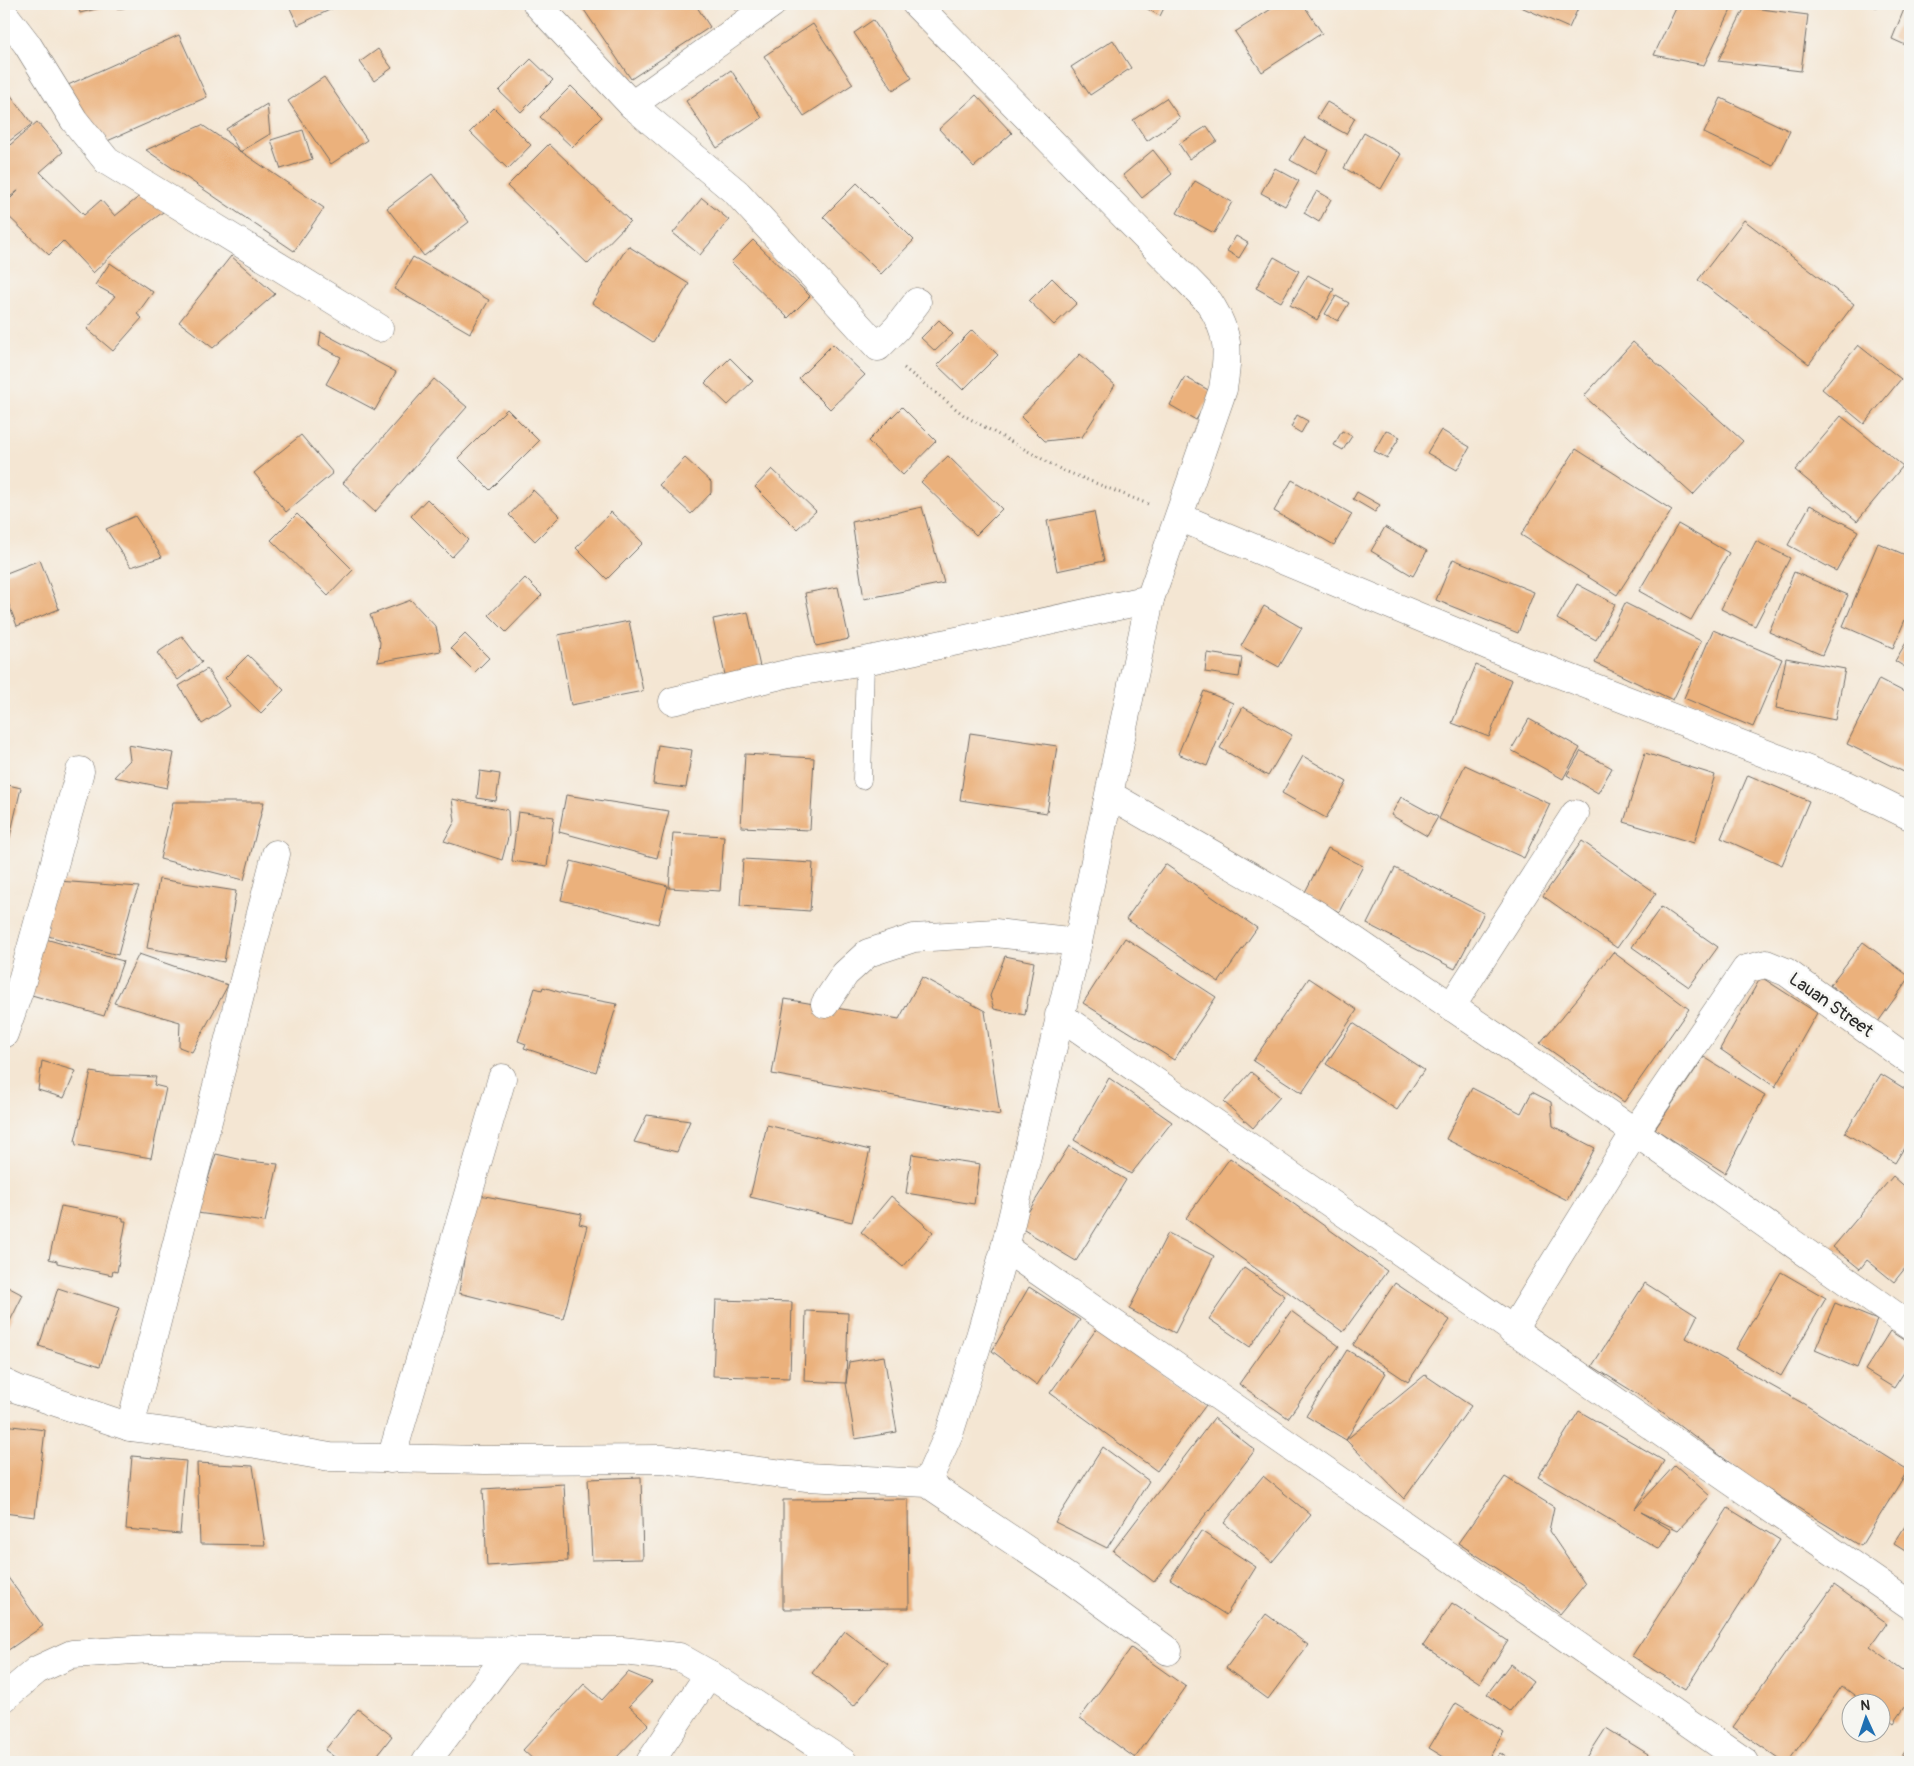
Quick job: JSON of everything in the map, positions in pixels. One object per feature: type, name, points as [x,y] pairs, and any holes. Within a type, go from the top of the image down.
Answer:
[{"type":"street","points":[[537,4],[632,105],[737,193],[878,347],[897,328],[917,302]]},
{"type":"street","points":[[632,105],[772,4]]},
{"type":"street","points":[[916,4],[1003,90],[1208,302],[1221,322],[1226,340],[1227,366],[1223,389],[1150,599],[1078,942],[1004,1248],[981,1333],[950,1430],[927,1484]]},
{"type":"street","points":[[4,14],[27,44],[74,120],[107,161],[379,328]]},
{"type":"street","points":[[1179,517],[1523,660],[1847,785],[1910,816]]},
{"type":"street","points":[[673,701],[790,673],[865,661],[1150,599]]},
{"type":"street","points":[[4,1034],[20,988],[80,771]]},
{"type":"street","points":[[1110,795],[1316,914],[1635,1132],[1910,1326]]},
{"type":"street","points":[[1450,1006],[1576,814]]},
{"type":"street","points":[[130,1427],[276,854]]},
{"type":"street","points":[[825,1004],[845,974],[868,953],[914,938],[995,933],[1078,942]]},
{"type":"street","name":"Lauan Street","points":[[1635,1132],[1746,969],[1766,964],[1786,972],[1910,1061]]},
{"type":"street","points":[[1059,1015],[1512,1331],[1910,1605]]},
{"type":"street","points":[[391,1458],[502,1078]]},
{"type":"street","points":[[1512,1331],[1635,1132]]},
{"type":"street","points":[[1004,1248],[1745,1762]]},
{"type":"street","points":[[4,1383],[130,1427],[256,1444],[330,1457],[662,1459],[807,1478],[927,1484],[1067,1577],[1168,1651]]},
{"type":"street","points":[[4,1698],[37,1670],[72,1654],[149,1650],[622,1651],[678,1658],[710,1674],[843,1762]]},
{"type":"street","points":[[426,1762],[511,1650]]},
{"type":"street","points":[[650,1762],[710,1674]]},
{"type":"lane","points":[[862,780],[865,661]]},
{"type":"path","points":[[878,347],[965,416],[1060,469],[1179,517]]},
{"type":"building","points":[[78,4],[108,4],[108,6],[80,13]]},
{"type":"building","points":[[116,4],[138,4],[138,5],[118,9]]},
{"type":"building","points":[[288,4],[342,4],[298,25]]},
{"type":"building","points":[[580,4],[695,4],[710,27],[631,79]]},
{"type":"building","points":[[731,4],[745,4],[735,10]]},
{"type":"building","points":[[1146,4],[1166,4],[1160,16],[1144,7]]},
{"type":"building","points":[[1279,4],[1303,4],[1322,33],[1262,72],[1235,32]]},
{"type":"building","points":[[1522,4],[1580,4],[1569,28],[1521,7]]},
{"type":"building","points":[[1678,4],[1734,4],[1704,65],[1654,55]]},
{"type":"building","points":[[1874,4],[1892,4],[1893,5],[1875,7]]},
{"type":"building","points":[[1745,7],[1808,15],[1801,71],[1718,61]]},
{"type":"building","points":[[1905,7],[1910,9],[1910,47],[1892,39]]},
{"type":"building","points":[[873,20],[912,78],[893,90],[854,33]]},
{"type":"building","points":[[813,24],[853,84],[804,116],[764,56]]},
{"type":"building","points":[[179,35],[207,97],[96,146],[68,85]]},
{"type":"building","points":[[1113,40],[1131,68],[1090,95],[1071,67]]},
{"type":"building","points":[[378,49],[392,68],[374,81],[360,62]]},
{"type":"building","points":[[531,59],[553,80],[521,112],[499,91]]},
{"type":"building","points":[[731,70],[762,118],[717,148],[686,101]]},
{"type":"building","points":[[324,77],[367,140],[331,164],[288,101]]},
{"type":"building","points":[[571,86],[602,117],[572,147],[540,117]]},
{"type":"building","points":[[10,94],[32,124],[4,145],[4,99]]},
{"type":"building","points":[[976,95],[1012,133],[974,167],[939,129]]},
{"type":"building","points":[[1166,98],[1180,118],[1147,141],[1133,120]]},
{"type":"building","points":[[1721,98],[1790,131],[1773,166],[1704,133]]},
{"type":"building","points":[[1327,102],[1355,118],[1346,134],[1317,118]]},
{"type":"building","points":[[267,104],[270,134],[240,152],[226,129]]},
{"type":"building","points":[[494,108],[531,145],[508,169],[470,132]]},
{"type":"building","points":[[37,122],[63,152],[40,172],[84,215],[101,200],[115,216],[146,191],[163,212],[133,235],[93,273],[63,241],[49,255],[4,212],[4,205],[19,190],[6,200],[4,195],[4,150]]},
{"type":"building","points":[[202,125],[324,208],[294,251],[146,150]]},
{"type":"building","points":[[1207,126],[1217,141],[1189,159],[1179,144]]},
{"type":"building","points":[[303,130],[312,159],[281,169],[271,140]]},
{"type":"building","points":[[1364,133],[1401,154],[1381,189],[1344,168]]},
{"type":"building","points":[[1304,137],[1328,150],[1315,174],[1290,160]]},
{"type":"building","points":[[549,144],[630,221],[588,264],[507,186]]},
{"type":"building","points":[[1153,150],[1172,174],[1142,198],[1123,175]]},
{"type":"building","points":[[1275,168],[1299,181],[1285,206],[1261,193]]},
{"type":"building","points":[[432,174],[469,222],[424,256],[387,208]]},
{"type":"building","points":[[1195,181],[1232,202],[1214,233],[1177,213]]},
{"type":"building","points":[[857,183],[914,240],[881,274],[823,217]]},
{"type":"building","points":[[1317,191],[1331,199],[1319,222],[1304,213]]},
{"type":"building","points":[[702,198],[729,220],[700,255],[673,233]]},
{"type":"building","points":[[1744,220],[1854,304],[1809,364],[1698,280]]},
{"type":"building","points":[[1236,236],[1248,243],[1239,258],[1227,251]]},
{"type":"building","points":[[753,240],[810,296],[788,318],[731,262]]},
{"type":"building","points":[[628,246],[689,284],[653,342],[592,303]]},
{"type":"building","points":[[231,256],[275,294],[213,348],[179,322]]},
{"type":"building","points":[[413,257],[489,300],[470,333],[394,289]]},
{"type":"building","points":[[1274,257],[1299,271],[1281,302],[1256,288]]},
{"type":"building","points":[[110,263],[153,292],[137,314],[142,318],[113,351],[87,329],[115,296],[95,285]]},
{"type":"building","points":[[1308,275],[1334,289],[1317,320],[1290,305]]},
{"type":"building","points":[[1052,278],[1077,303],[1054,325],[1029,301]]},
{"type":"building","points":[[1336,296],[1349,303],[1338,321],[1325,314]]},
{"type":"building","points":[[939,320],[953,334],[935,351],[921,338]]},
{"type":"building","points":[[972,330],[998,355],[963,390],[937,365]]},
{"type":"building","points":[[321,332],[396,372],[375,410],[326,384],[341,357],[319,346]]},
{"type":"building","points":[[1633,342],[1743,441],[1693,495],[1584,396]]},
{"type":"building","points":[[833,344],[865,375],[830,409],[799,378]]},
{"type":"building","points":[[1858,345],[1901,379],[1864,424],[1822,389]]},
{"type":"building","points":[[1080,354],[1115,385],[1082,437],[1045,441],[1021,417]]},
{"type":"building","points":[[730,358],[753,381],[728,405],[705,383]]},
{"type":"building","points":[[1185,377],[1212,392],[1196,420],[1170,405]]},
{"type":"building","points":[[434,379],[467,407],[375,512],[343,483]]},
{"type":"building","points":[[902,407],[936,441],[903,475],[868,441]]},
{"type":"building","points":[[507,409],[539,441],[490,490],[458,458]]},
{"type":"building","points":[[1297,415],[1308,421],[1301,433],[1291,427]]},
{"type":"building","points":[[1841,416],[1903,466],[1857,521],[1795,470]]},
{"type":"building","points":[[1386,430],[1400,437],[1387,458],[1374,451]]},
{"type":"building","points":[[1441,430],[1470,447],[1457,470],[1427,453]]},
{"type":"building","points":[[1342,431],[1352,436],[1343,450],[1334,445]]},
{"type":"building","points":[[301,435],[333,473],[286,512],[254,473]]},
{"type":"building","points":[[1576,449],[1672,510],[1617,595],[1521,535]]},
{"type":"building","points":[[948,456],[1002,509],[976,535],[921,482]]},
{"type":"building","points":[[685,458],[711,482],[711,493],[691,514],[659,485]]},
{"type":"building","points":[[772,469],[816,511],[797,529],[755,487]]},
{"type":"building","points":[[1292,480],[1352,514],[1334,545],[1274,511]]},
{"type":"building","points":[[533,490],[560,516],[535,541],[509,515]]},
{"type":"building","points":[[1357,492],[1380,505],[1375,512],[1353,499]]},
{"type":"building","points":[[427,499],[468,540],[452,557],[411,516]]},
{"type":"building","points":[[1810,505],[1858,531],[1836,571],[1788,545]]},
{"type":"building","points":[[922,507],[944,583],[864,599],[852,522]]},
{"type":"building","points":[[611,512],[643,543],[607,579],[576,548]]},
{"type":"building","points":[[1094,512],[1104,561],[1057,571],[1047,521]]},
{"type":"building","points":[[297,514],[353,570],[328,596],[271,540]]},
{"type":"building","points":[[135,516],[162,557],[131,567],[106,529]]},
{"type":"building","points":[[1678,524],[1729,553],[1691,620],[1639,591]]},
{"type":"building","points":[[1385,527],[1427,551],[1413,576],[1371,551]]},
{"type":"building","points":[[1756,541],[1790,558],[1755,626],[1721,609]]},
{"type":"building","points":[[1878,543],[1910,557],[1910,608],[1893,648],[1843,626]]},
{"type":"building","points":[[1453,559],[1534,592],[1518,633],[1436,600]]},
{"type":"building","points":[[40,560],[59,609],[17,626],[4,592],[4,574]]},
{"type":"building","points":[[1794,572],[1848,595],[1822,655],[1769,632]]},
{"type":"building","points":[[525,578],[542,595],[506,632],[489,615]]},
{"type":"building","points":[[1577,584],[1615,604],[1596,640],[1557,619]]},
{"type":"building","points":[[838,587],[849,639],[816,646],[805,593]]},
{"type":"building","points":[[411,600],[436,627],[441,651],[378,662],[380,642],[370,615]]},
{"type":"building","points":[[1625,603],[1701,641],[1673,700],[1595,663]]},
{"type":"building","points":[[1264,606],[1302,628],[1279,667],[1241,646]]},
{"type":"building","points":[[748,612],[760,667],[725,675],[713,619]]},
{"type":"building","points":[[629,621],[643,691],[571,705],[558,635]]},
{"type":"building","points":[[1713,630],[1782,659],[1753,727],[1684,698]]},
{"type":"building","points":[[465,634],[489,658],[475,672],[451,648]]},
{"type":"building","points":[[182,636],[202,662],[178,680],[157,653]]},
{"type":"building","points":[[1910,636],[1910,670],[1895,661]]},
{"type":"building","points":[[1207,653],[1242,658],[1239,677],[1205,672]]},
{"type":"building","points":[[248,655],[284,690],[261,713],[225,678]]},
{"type":"building","points":[[1786,658],[1845,669],[1835,720],[1776,708]]},
{"type":"building","points":[[1476,665],[1512,680],[1489,737],[1452,723]]},
{"type":"building","points":[[207,669],[230,706],[202,724],[179,686]]},
{"type":"building","points":[[1879,679],[1910,695],[1910,775],[1847,744]]},
{"type":"building","points":[[1204,691],[1233,703],[1207,766],[1178,754]]},
{"type":"building","points":[[1243,707],[1292,735],[1268,776],[1220,748]]},
{"type":"building","points":[[1529,719],[1580,748],[1563,779],[1511,750]]},
{"type":"building","points":[[970,733],[1057,746],[1047,813],[960,800]]},
{"type":"building","points":[[128,745],[174,753],[167,788],[114,777],[130,760]]},
{"type":"building","points":[[658,745],[692,750],[686,788],[653,784]]},
{"type":"building","points":[[1581,751],[1612,768],[1598,793],[1567,775]]},
{"type":"building","points":[[1645,753],[1715,775],[1694,843],[1624,822]]},
{"type":"building","points":[[745,754],[814,758],[810,830],[741,827]]},
{"type":"building","points":[[1303,756],[1347,782],[1326,818],[1282,793]]},
{"type":"building","points":[[1465,765],[1550,804],[1524,858],[1439,819]]},
{"type":"building","points":[[480,771],[500,774],[496,801],[477,798]]},
{"type":"building","points":[[1748,775],[1809,801],[1782,865],[1721,838]]},
{"type":"building","points":[[4,784],[21,788],[5,858],[4,858]]},
{"type":"building","points":[[566,795],[669,811],[657,858],[559,832]]},
{"type":"building","points":[[1401,797],[1438,817],[1427,836],[1391,815]]},
{"type":"building","points":[[452,799],[508,810],[509,834],[502,860],[444,841],[455,821]]},
{"type":"building","points":[[173,802],[264,802],[244,880],[160,859]]},
{"type":"building","points":[[518,812],[554,817],[547,866],[512,861]]},
{"type":"building","points":[[673,833],[724,836],[720,891],[669,888]]},
{"type":"building","points":[[1582,841],[1656,893],[1617,948],[1543,896]]},
{"type":"building","points":[[1328,848],[1363,866],[1339,912],[1304,894]]},
{"type":"building","points":[[743,859],[813,863],[810,911],[740,906]]},
{"type":"building","points":[[571,861],[668,886],[658,924],[561,900]]},
{"type":"building","points":[[1165,864],[1257,928],[1219,982],[1126,919]]},
{"type":"building","points":[[1395,868],[1484,913],[1455,969],[1367,924]]},
{"type":"building","points":[[159,879],[236,891],[224,962],[147,948]]},
{"type":"building","points":[[58,881],[139,887],[131,906],[118,955],[37,933]]},
{"type":"building","points":[[1661,907],[1718,947],[1689,987],[1632,947]]},
{"type":"building","points":[[42,938],[123,961],[104,1016],[25,993]]},
{"type":"building","points":[[1125,938],[1216,997],[1174,1060],[1083,1003]]},
{"type":"building","points":[[1863,942],[1910,977],[1878,1022],[1830,985]]},
{"type":"building","points":[[1613,952],[1689,1009],[1624,1102],[1540,1043]]},
{"type":"building","points":[[139,954],[228,985],[192,1052],[179,1047],[180,1022],[114,1003]]},
{"type":"building","points":[[1005,956],[1034,962],[1025,1015],[994,1009],[990,996]]},
{"type":"building","points":[[922,977],[985,1011],[1000,1115],[772,1074],[785,999],[899,1019]]},
{"type":"building","points":[[1761,977],[1817,1013],[1775,1087],[1720,1049]]},
{"type":"building","points":[[1309,978],[1357,1010],[1302,1093],[1253,1061]]},
{"type":"building","points":[[543,987],[569,995],[617,1004],[596,1072],[524,1048],[526,1044],[518,1041],[535,988],[542,990]]},
{"type":"building","points":[[1353,1023],[1424,1070],[1397,1110],[1326,1064]]},
{"type":"building","points":[[1704,1057],[1765,1095],[1725,1173],[1655,1129]]},
{"type":"building","points":[[42,1061],[76,1071],[64,1098],[38,1090]]},
{"type":"building","points":[[91,1072],[108,1075],[156,1077],[154,1085],[166,1088],[151,1158],[76,1145],[75,1141]]},
{"type":"building","points":[[1251,1072],[1280,1097],[1253,1128],[1224,1102]]},
{"type":"building","points":[[1881,1074],[1910,1092],[1910,1138],[1895,1163],[1845,1133]]},
{"type":"building","points":[[1109,1078],[1172,1122],[1131,1174],[1074,1140]]},
{"type":"building","points":[[1472,1088],[1521,1113],[1532,1092],[1551,1102],[1553,1126],[1595,1148],[1567,1200],[1446,1139]]},
{"type":"building","points":[[647,1115],[690,1121],[677,1152],[634,1142]]},
{"type":"building","points":[[767,1125],[870,1150],[852,1222],[750,1197]]},
{"type":"building","points":[[1069,1146],[1126,1180],[1076,1261],[1019,1227]]},
{"type":"building","points":[[216,1154],[247,1161],[278,1164],[265,1222],[197,1213]]},
{"type":"building","points":[[912,1154],[980,1164],[974,1204],[906,1193]]},
{"type":"building","points":[[1230,1158],[1387,1271],[1343,1332],[1186,1218]]},
{"type":"building","points":[[1893,1176],[1910,1191],[1910,1262],[1894,1282],[1867,1260],[1860,1269],[1833,1247]]},
{"type":"building","points":[[474,1194],[582,1214],[579,1224],[587,1226],[563,1319],[459,1293]]},
{"type":"building","points":[[891,1196],[933,1232],[903,1267],[861,1232]]},
{"type":"building","points":[[61,1206],[123,1218],[123,1221],[126,1221],[117,1272],[113,1271],[112,1275],[57,1263],[57,1261],[49,1259]]},
{"type":"building","points":[[1168,1233],[1214,1256],[1175,1333],[1129,1309]]},
{"type":"building","points":[[1244,1268],[1285,1296],[1250,1347],[1209,1319]]},
{"type":"building","points":[[1781,1272],[1826,1298],[1781,1376],[1736,1349]]},
{"type":"building","points":[[1395,1283],[1450,1320],[1408,1382],[1353,1345]]},
{"type":"building","points":[[1645,1283],[1697,1316],[1686,1338],[1804,1404],[1908,1470],[1861,1546],[1754,1481],[1645,1399],[1592,1366]]},
{"type":"building","points":[[4,1285],[23,1295],[4,1333]]},
{"type":"building","points":[[1029,1287],[1080,1320],[1037,1385],[992,1351]]},
{"type":"building","points":[[58,1288],[119,1308],[100,1366],[39,1346]]},
{"type":"building","points":[[716,1300],[792,1302],[790,1378],[713,1376]]},
{"type":"building","points":[[1835,1303],[1877,1320],[1857,1368],[1815,1350]]},
{"type":"building","points":[[806,1311],[848,1313],[846,1383],[804,1381]]},
{"type":"building","points":[[1291,1311],[1339,1346],[1288,1418],[1239,1384]]},
{"type":"building","points":[[1098,1327],[1206,1405],[1157,1471],[1050,1393]]},
{"type":"building","points":[[1890,1331],[1910,1344],[1910,1363],[1894,1388],[1865,1370]]},
{"type":"building","points":[[1347,1350],[1386,1373],[1346,1440],[1306,1416]]},
{"type":"building","points":[[884,1356],[897,1432],[855,1439],[846,1383],[849,1362]]},
{"type":"building","points":[[1425,1375],[1471,1406],[1404,1499],[1346,1440]]},
{"type":"building","points":[[1579,1411],[1664,1461],[1635,1509],[1675,1465],[1710,1496],[1678,1530],[1641,1512],[1671,1530],[1659,1549],[1538,1477]]},
{"type":"building","points":[[1214,1418],[1255,1450],[1154,1582],[1113,1551]]},
{"type":"building","points":[[4,1425],[45,1430],[35,1517],[4,1513]]},
{"type":"building","points":[[1103,1447],[1149,1481],[1107,1548],[1055,1522]]},
{"type":"building","points":[[132,1456],[186,1461],[180,1534],[126,1529]]},
{"type":"building","points":[[197,1463],[253,1466],[265,1545],[200,1544]]},
{"type":"building","points":[[1263,1476],[1311,1515],[1272,1562],[1224,1523]]},
{"type":"building","points":[[641,1477],[643,1559],[592,1560],[588,1479]]},
{"type":"building","points":[[1505,1477],[1554,1507],[1549,1531],[1585,1584],[1560,1614],[1524,1586],[1458,1543]]},
{"type":"building","points":[[564,1484],[568,1561],[487,1566],[483,1489]]},
{"type":"building","points":[[908,1499],[909,1608],[783,1609],[783,1500]]},
{"type":"building","points":[[1728,1508],[1780,1540],[1685,1690],[1632,1656]]},
{"type":"building","points":[[1910,1518],[1910,1554],[1894,1544]]},
{"type":"building","points":[[1201,1531],[1256,1567],[1226,1615],[1170,1579]]},
{"type":"building","points":[[4,1572],[43,1626],[4,1653]]},
{"type":"building","points":[[1834,1585],[1887,1623],[1870,1647],[1910,1676],[1910,1700],[1894,1723],[1892,1722],[1892,1694],[1853,1694],[1842,1686],[1788,1762],[1784,1762],[1733,1727]]},
{"type":"building","points":[[1452,1603],[1508,1641],[1480,1683],[1423,1646]]},
{"type":"building","points":[[1266,1614],[1308,1645],[1268,1699],[1226,1668]]},
{"type":"building","points":[[845,1631],[888,1664],[854,1706],[812,1673]]},
{"type":"building","points":[[1131,1648],[1186,1687],[1135,1758],[1080,1718]]},
{"type":"building","points":[[1510,1664],[1533,1682],[1510,1711],[1487,1694]]},
{"type":"building","points":[[628,1672],[652,1682],[629,1706],[649,1724],[612,1762],[536,1762],[523,1750],[584,1684],[602,1700]]},
{"type":"building","points":[[1456,1703],[1504,1732],[1486,1762],[1452,1762],[1429,1748]]},
{"type":"building","points":[[358,1709],[392,1736],[372,1762],[341,1762],[325,1750]]},
{"type":"building","points":[[1606,1728],[1648,1754],[1643,1762],[1584,1762]]},
{"type":"building","points":[[1910,1744],[1910,1762],[1898,1762]]},
{"type":"building","points":[[1500,1753],[1513,1762],[1493,1762]]}]
